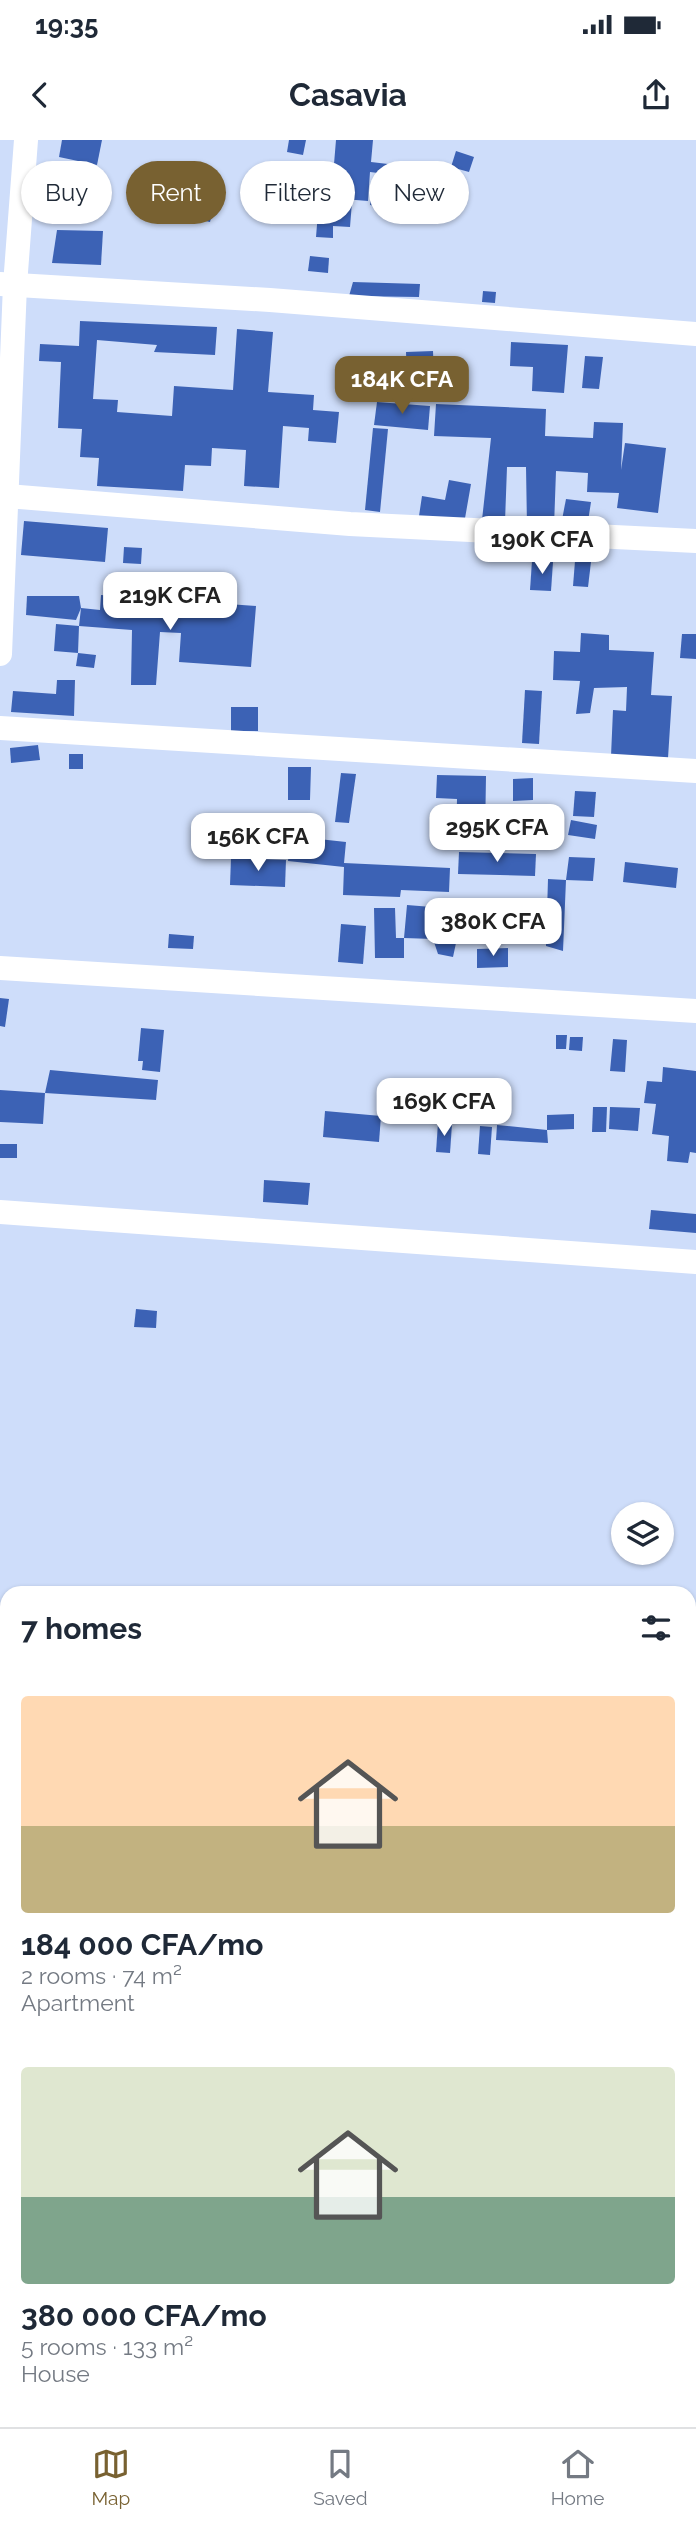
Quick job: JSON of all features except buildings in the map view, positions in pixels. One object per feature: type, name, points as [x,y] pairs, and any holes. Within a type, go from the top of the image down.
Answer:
[{"type":"street","points":[[0,654],[7,496],[8,284],[26,140]]},
{"type":"street","points":[[8,284],[270,300],[696,334]]},
{"type":"street","points":[[7,496],[350,524],[696,541]]},
{"type":"street","points":[[0,728],[696,771]]},
{"type":"street","points":[[0,968],[696,1011]]},
{"type":"street","points":[[0,1212],[696,1262]]}]
